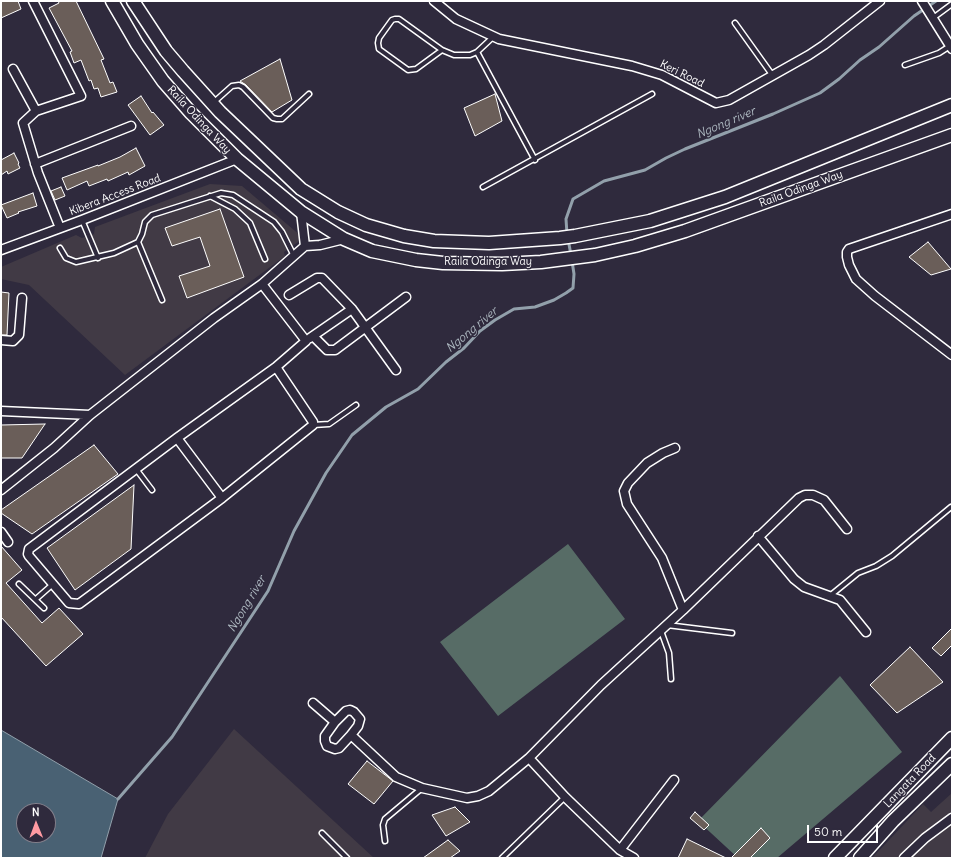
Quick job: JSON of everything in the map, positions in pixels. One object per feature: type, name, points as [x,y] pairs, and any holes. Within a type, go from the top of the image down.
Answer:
[{"type":"main road","name":"Raila Odinga Way","points":[[112,1],[137,44],[163,81],[191,113],[237,159],[301,212],[344,239],[372,251],[390,256],[444,263],[502,264],[577,258],[635,246],[685,230],[952,135]]},
{"type":"main road","name":"Raila Odinga Way","points":[[134,1],[166,50],[213,104],[301,189],[338,212],[366,225],[404,236],[434,241],[489,243],[560,238],[650,221],[725,197],[952,105]]},
{"type":"main road","points":[[804,165],[813,184]]},
{"type":"main road","name":"Langata Road","points":[[835,858],[952,738]]},
{"type":"main road","name":"Langata Road","points":[[860,858],[893,821],[952,764]]},
{"type":"street","points":[[33,1],[81,96],[36,111],[23,123],[38,173],[60,228]]},
{"type":"street","name":"Keri Road","points":[[434,1],[456,19],[493,37],[638,67],[662,75],[716,103],[729,100],[773,76],[824,45],[880,1]]},
{"type":"street","points":[[922,1],[951,47]]},
{"type":"street","points":[[13,69],[36,111]]},
{"type":"street","points":[[35,164],[131,126]]},
{"type":"street","name":"Kibera Access Road","points":[[1,250],[237,159]]},
{"type":"street","points":[[301,212],[305,246]]},
{"type":"street","points":[[952,214],[849,249],[847,252],[849,265],[856,279],[875,296],[952,355]]},
{"type":"street","points":[[1,490],[54,448],[90,415],[214,318],[262,284],[305,246],[320,245],[344,239]]},
{"type":"street","points":[[289,295],[317,278],[322,278],[352,309],[396,370]]},
{"type":"street","points":[[262,284],[306,341]]},
{"type":"street","points":[[313,336],[327,350],[335,350],[406,296]]},
{"type":"street","points":[[1,340],[13,341],[19,335],[22,298]]},
{"type":"street","points":[[276,367],[313,422],[313,425],[222,498],[79,604],[69,603],[29,556],[29,549],[177,438],[276,367],[306,341],[352,309]]},
{"type":"street","points":[[1,412],[90,415]]},
{"type":"street","points":[[177,438],[222,498]]},
{"type":"street","points":[[675,448],[663,453],[647,463],[628,483],[624,491],[627,504],[662,558],[683,610]]},
{"type":"street","points":[[352,736],[396,777],[422,788],[467,798],[478,796],[490,791],[529,758],[601,685],[664,628],[799,498],[805,495],[814,495],[824,500],[847,529]]},
{"type":"street","points":[[1,532],[8,542]]},
{"type":"street","points":[[758,536],[794,579],[804,587],[831,595],[840,600],[866,632]]},
{"type":"street","points":[[313,703],[335,722]]},
{"type":"street","points":[[350,710],[360,719],[352,736],[339,748],[335,749],[327,746],[325,741],[325,736],[335,722],[346,711],[350,710]]},
{"type":"street","points":[[529,758],[565,797],[620,850],[634,858]]},
{"type":"street","points":[[620,850],[674,780]]},
{"type":"street","points":[[904,858],[925,838],[952,818]]},
{"type":"lane","points":[[932,18],[952,4]]},
{"type":"lane","points":[[442,50],[416,69],[408,70],[380,49],[378,43],[379,38],[392,20],[399,19],[442,50],[454,55],[470,55],[477,52],[493,37]]},
{"type":"lane","points":[[735,23],[773,76]]},
{"type":"lane","points":[[905,65],[939,53],[951,47]]},
{"type":"lane","points":[[477,52],[535,160]]},
{"type":"lane","points":[[213,104],[232,86],[239,85],[243,87],[273,118],[282,119],[309,94]]},
{"type":"lane","points":[[483,187],[535,160],[652,94]]},
{"type":"lane","points":[[60,248],[66,258],[71,262],[98,258],[114,253],[138,242],[145,222],[152,215],[222,193],[233,195],[274,222],[282,232],[294,256]]},
{"type":"lane","points":[[210,196],[235,209],[250,224],[265,259]]},
{"type":"lane","points":[[82,220],[98,258]]},
{"type":"lane","points":[[138,242],[162,300]]},
{"type":"lane","points":[[313,425],[329,424],[356,405]]},
{"type":"lane","points":[[136,469],[152,490]]},
{"type":"lane","points":[[831,595],[858,573],[876,566],[892,556],[951,507]]},
{"type":"lane","points":[[18,584],[44,608]]},
{"type":"lane","points":[[36,599],[53,584]]},
{"type":"lane","points":[[671,679],[669,653],[664,628],[732,633]]},
{"type":"lane","points":[[385,841],[383,825],[385,819],[422,788]]},
{"type":"lane","points":[[502,858],[565,797]]},
{"type":"lane","points":[[322,833],[347,858]]},
{"type":"shaded area","points":[[210,184],[242,186],[301,236],[298,242],[284,252],[285,256],[125,375],[29,285],[1,279],[1,267],[76,235],[82,238],[94,234],[95,227]]},
{"type":"shaded area","points":[[234,729],[374,858],[145,858],[168,814]]},
{"type":"shaded area","points":[[952,793],[952,858],[872,858],[923,804],[931,812]]},
{"type":"green space","points":[[568,544],[625,619],[498,716],[440,642]]},
{"type":"green space","points":[[840,676],[902,752],[777,858],[738,858],[698,821]]},
{"type":"water","points":[[1,730],[118,799],[101,858],[1,858]]},
{"type":"building","points":[[1,1],[18,1],[21,9],[1,18]]},
{"type":"building","points":[[58,1],[76,1],[104,59],[101,60],[110,83],[113,82],[117,92],[101,97],[98,88],[94,89],[91,80],[89,81],[81,60],[74,63],[70,52],[72,51],[49,8],[59,3]]},
{"type":"building","points":[[280,59],[292,100],[272,112],[246,85],[240,81]]},
{"type":"building","points":[[495,94],[502,121],[475,136],[464,108]]},
{"type":"building","points":[[141,96],[152,113],[153,112],[164,125],[150,135],[128,105]]},
{"type":"building","points":[[136,148],[145,166],[129,175],[128,172],[108,181],[107,179],[89,186],[87,181],[67,190],[62,178],[98,166],[120,157]]},
{"type":"building","points":[[14,153],[20,168],[8,174],[7,171],[1,175],[1,160]]},
{"type":"building","points":[[61,187],[65,196],[55,200],[51,191]]},
{"type":"building","points":[[33,193],[37,206],[18,212],[19,213],[7,218],[1,205]]},
{"type":"building","points":[[220,209],[244,277],[187,298],[179,276],[210,266],[200,237],[172,246],[165,228]]},
{"type":"building","points":[[928,242],[951,269],[931,275],[909,257]]},
{"type":"building","points":[[1,292],[9,293],[7,335],[1,335]]},
{"type":"building","points":[[45,424],[22,458],[1,458],[1,425]]},
{"type":"building","points":[[94,445],[118,474],[32,534],[1,513],[1,510]]},
{"type":"building","points":[[134,485],[131,549],[75,590],[47,548]]},
{"type":"building","points":[[1,546],[22,570],[6,583],[42,623],[59,608],[83,634],[46,666],[1,617]]},
{"type":"building","points":[[952,628],[952,645],[941,656],[932,648]]},
{"type":"building","points":[[910,647],[943,682],[897,713],[870,685]]},
{"type":"building","points":[[367,761],[393,781],[374,804],[348,784]]},
{"type":"building","points":[[455,807],[470,822],[446,836],[432,815]]},
{"type":"building","points":[[695,812],[709,825],[704,830],[690,818]]},
{"type":"building","points":[[761,828],[770,838],[750,858],[731,858]]},
{"type":"building","points":[[687,839],[726,858],[678,858]]},
{"type":"building","points":[[448,840],[460,851],[450,858],[423,858]]},
{"type":"waterway","name":"Ngong river","points":[[567,234],[566,219],[573,199],[604,181],[645,170],[685,149],[773,114],[820,93],[839,79],[860,60],[879,47],[914,16],[936,1]]},
{"type":"waterway","name":"Ngong river","points":[[568,239],[571,255]]},
{"type":"waterway","name":"Ngong river","points":[[118,799],[172,737],[268,591],[294,531],[326,473],[352,435],[386,407],[418,389],[446,362],[464,348],[480,331],[495,320],[514,309],[535,307],[554,300],[573,288],[574,274],[572,261]]}]
